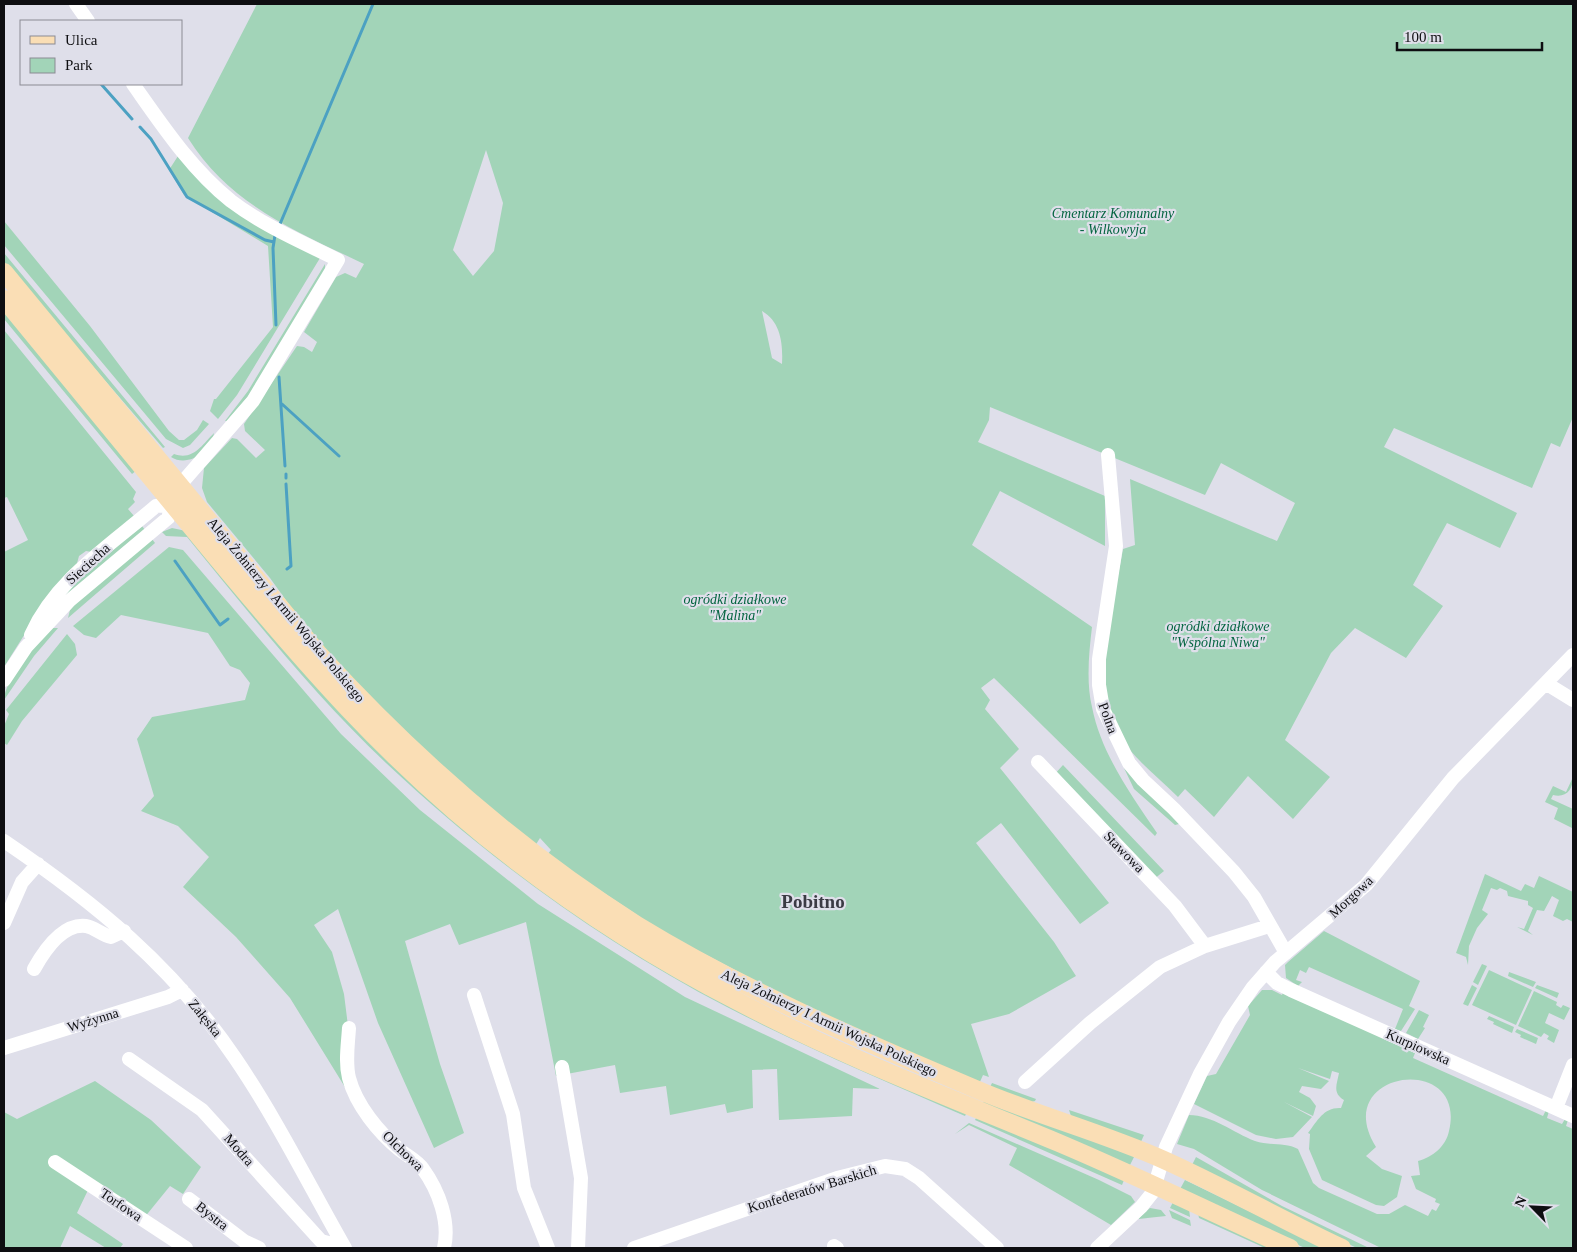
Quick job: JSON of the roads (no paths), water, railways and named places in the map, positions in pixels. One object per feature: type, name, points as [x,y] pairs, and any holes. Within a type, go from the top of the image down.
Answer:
[{"type":"main road","name":"Aleja Żołnierzy I Armii Wojska Polskiego","points":[[4,272],[318,653],[374,714],[463,797],[577,885],[688,955],[793,1009],[980,1091],[1162,1159],[1342,1248]]},
{"type":"main road","name":"Aleja Żołnierzy I Armii Wojska Polskiego","points":[[4,299],[300,658],[370,734],[455,812],[556,892],[651,954],[740,1003],[828,1045],[1156,1186],[1290,1248]]},
{"type":"street","points":[[76,4],[87,20]]},
{"type":"street","points":[[134,85],[182,152],[230,200],[273,227],[338,260],[253,401],[180,485],[172,504]]},
{"type":"street","name":"Polna","points":[[1108,455],[1116,546],[1099,659],[1099,685],[1103,709],[1129,763],[1143,780],[1174,809],[1234,872],[1254,897],[1286,953]]},
{"type":"street","name":"Sieciecha","points":[[4,680],[26,647],[43,612],[66,584],[156,506],[172,504]]},
{"type":"street","name":"Morgowa","points":[[1162,1159],[1185,1105],[1212,1052],[1241,1003],[1266,972],[1366,885],[1453,778],[1573,655]]},
{"type":"street","points":[[1546,684],[1573,700]]},
{"type":"street","name":"Stawowa","points":[[1038,762],[1175,906],[1204,946]]},
{"type":"street","name":"Załęska","points":[[4,841],[80,894],[124,931],[182,990],[243,1069],[343,1244]]},
{"type":"street","points":[[4,923],[22,882],[38,864]]},
{"type":"street","points":[[1025,1082],[1091,1022],[1157,970],[1204,946],[1269,926]]},
{"type":"street","points":[[34,969],[47,947],[73,928],[89,927],[111,937],[124,931]]},
{"type":"street","name":"Kurpiowska","points":[[1266,972],[1277,982],[1291,990],[1573,1116]]},
{"type":"street","name":"Wyżynna","points":[[4,1048],[168,997],[182,990]]},
{"type":"street","points":[[474,995],[513,1114],[524,1188],[548,1248]]},
{"type":"street","name":"Olchowa","points":[[350,1028],[347,1055],[350,1080],[367,1113],[382,1132],[423,1168],[445,1214],[447,1232],[444,1248]]},
{"type":"street","name":"Modra","points":[[129,1059],[202,1110],[321,1241],[343,1244]]},
{"type":"street","points":[[1556,1108],[1573,1065]]},
{"type":"street","points":[[562,1067],[581,1178],[582,1194],[578,1248]]},
{"type":"street","points":[[1097,1248],[1142,1207],[1153,1192],[1162,1159]]},
{"type":"street","name":"Torfowa","points":[[55,1162],[186,1248]]},
{"type":"street","name":"Konfederatów Barskich","points":[[634,1248],[655,1245],[837,1178],[868,1169],[891,1166],[914,1175],[997,1248]]},
{"type":"street","name":"Bystra","points":[[190,1199],[244,1241],[259,1248]]},
{"type":"waterway","points":[[280,224],[373,4]]},
{"type":"waterway","points":[[102,85],[132,119]]},
{"type":"waterway","points":[[140,127],[151,139],[187,197],[265,240],[274,242]]},
{"type":"waterway","points":[[275,235],[273,248],[276,325]]},
{"type":"waterway","points":[[279,377],[285,466]]},
{"type":"waterway","points":[[282,404],[339,456]]},
{"type":"waterway","points":[[286,484],[291,566],[287,569]]},
{"type":"waterway","points":[[175,561],[220,625],[228,619]]},
{"type":"district","name":"Pobitno","points":[[813,901]]},
{"type":"park label","name":"Cmentarz Komunalny - Wilkowyja","points":[[1113,222]]},
{"type":"park label","name":"ogródki działkowe \"Malina\"","points":[[735,608]]},
{"type":"park label","name":"ogródki działkowe \"Wspólna Niwa\"","points":[[1218,634]]}]
